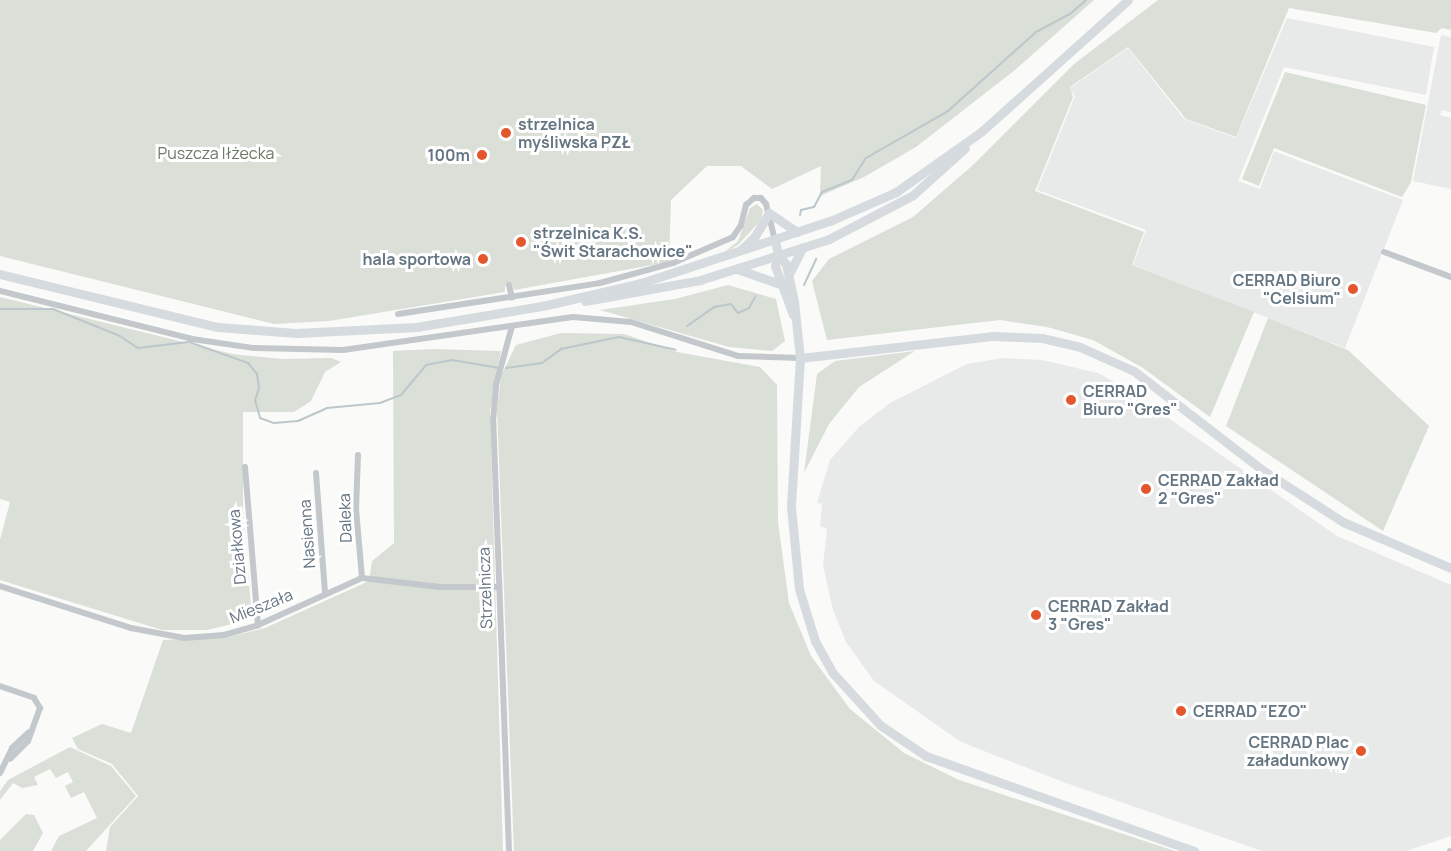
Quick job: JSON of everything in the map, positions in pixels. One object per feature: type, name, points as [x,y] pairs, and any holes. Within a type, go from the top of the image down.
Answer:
[{"type":"main road","points":[[0,274],[218,327],[253,331],[355,333],[416,327],[547,305],[652,291],[737,269],[803,247],[854,228],[913,195],[1128,0]]},
{"type":"main road","points":[[547,305],[661,278],[797,232],[896,192],[976,136]]},
{"type":"main road","points":[[737,254],[755,236],[769,213],[797,232]]},
{"type":"main road","points":[[775,240],[778,255],[789,276],[800,358],[791,507],[798,580],[815,641],[839,681],[880,725],[938,762],[1195,851]]},
{"type":"main road","points":[[789,276],[803,247]]},
{"type":"main road","points":[[778,255],[776,266],[780,284],[795,320]]},
{"type":"main road","points":[[737,269],[780,284]]},
{"type":"main road","points":[[800,358],[992,336],[1042,338],[1080,347],[1134,371],[1264,471],[1342,522],[1451,568]]},
{"type":"street","points":[[398,314],[512,298],[635,274],[711,249],[736,234],[746,205],[754,198],[764,201],[775,240]]},
{"type":"street","points":[[1384,252],[1451,277]]},
{"type":"street","points":[[509,285],[512,298]]},
{"type":"street","points":[[0,291],[192,339],[282,350],[394,345],[512,326],[595,318],[631,322],[738,356],[800,358]]},
{"type":"street","name":"Strzelnicza","points":[[509,851],[494,398],[512,326]]},
{"type":"street","name":"Daleka","points":[[358,455],[356,509],[362,578]]},
{"type":"street","name":"Działkowa","points":[[245,467],[258,625]]},
{"type":"street","name":"Nasienna","points":[[316,472],[325,594]]},
{"type":"street","name":"Mieszała","points":[[0,586],[169,637],[224,635],[258,625],[362,578],[440,587],[499,587]]},
{"type":"street","points":[[0,686],[38,702],[40,713],[29,732],[12,748],[10,759],[0,773]]},
{"type":"shaded area","points":[[1287,18],[1434,47],[1426,95],[1284,67],[1238,181],[1260,189],[1274,151],[1403,200],[1345,348],[1133,265],[1146,230],[1037,190],[1075,96],[1070,88],[1128,48],[1184,119],[1236,138]]},
{"type":"shaded area","points":[[1441,35],[1451,37],[1451,112],[1442,110],[1440,115],[1451,118],[1451,189],[1413,181]]},
{"type":"shaded area","points":[[1003,358],[1042,360],[1098,373],[1127,389],[1337,536],[1451,585],[1451,836],[1406,851],[1262,851],[1063,782],[961,742],[874,681],[846,642],[833,610],[823,565],[827,529],[820,526],[822,504],[817,503],[830,460],[859,427],[890,403],[967,364]]},
{"type":"green space","name":"Puszcza Iłżecka","points":[[0,0],[1094,0],[1015,70],[916,147],[864,177],[820,196],[821,166],[772,189],[741,166],[707,166],[671,200],[669,262],[514,290],[512,284],[505,286],[505,292],[329,321],[274,324],[0,256]]},
{"type":"green space","points":[[1158,0],[1451,0],[1451,30],[1442,28],[1436,33],[1289,8],[1236,137],[1186,119],[1128,47],[1070,87],[1073,97],[1035,191],[1144,232],[1132,265],[1254,312],[1210,417],[1143,368],[1093,340],[1047,327],[1000,320],[827,340],[812,281],[829,259],[913,217],[973,165],[1074,64]]},
{"type":"green space","points":[[1285,72],[1426,105],[1411,182],[1402,197],[1274,148],[1259,186],[1242,179]]},
{"type":"green space","points":[[757,204],[763,210],[761,220],[738,245],[722,254],[738,241],[750,208]]},
{"type":"green space","points":[[728,285],[776,299],[785,341],[772,351],[729,347],[600,310],[675,299]]},
{"type":"green space","points":[[0,297],[232,354],[282,359],[331,358],[341,362],[325,372],[311,401],[294,412],[243,412],[243,513],[252,619],[207,630],[162,630],[0,580],[0,540],[10,502],[0,499]]},
{"type":"green space","points":[[1268,318],[1348,350],[1429,426],[1383,531],[1226,426]]},
{"type":"green space","points":[[561,333],[624,334],[677,352],[760,367],[777,385],[778,522],[789,603],[811,656],[850,709],[904,753],[959,780],[1175,851],[514,851],[497,409],[501,376],[516,345]]},
{"type":"green space","points":[[434,349],[501,351],[490,411],[503,851],[106,851],[110,827],[138,796],[112,764],[78,749],[72,738],[102,724],[131,733],[163,640],[228,637],[265,628],[369,581],[372,561],[394,543],[393,351]]},
{"type":"green space","points":[[915,351],[859,387],[829,424],[804,473],[817,374],[835,361]]},
{"type":"green space","points":[[70,747],[111,766],[136,796],[86,851],[51,851],[59,836],[97,818],[84,792],[71,798],[65,786],[73,782],[68,772],[56,778],[50,769],[34,777],[38,785],[22,788],[13,783],[0,800],[0,791],[8,780]]},
{"type":"green space","points":[[26,814],[34,815],[43,833],[33,851],[0,851],[0,840]]},
{"type":"waterway","points":[[800,215],[801,210],[814,207],[822,192],[852,180],[866,158],[948,111],[1036,32],[1070,14],[1086,0]]},
{"type":"waterway","points":[[804,285],[816,259]]},
{"type":"waterway","points":[[687,326],[714,307],[731,304],[738,313],[749,308],[755,297]]},
{"type":"waterway","points":[[0,309],[53,309],[120,336],[138,348],[189,342],[248,363],[257,374],[259,388],[255,400],[260,418],[274,423],[298,421],[327,408],[380,403],[401,395],[426,365],[452,360],[499,368]]},
{"type":"waterway","points":[[506,368],[542,363],[561,349],[619,337],[676,350]]},
{"type":"place","name":"strzelnica myśliwska PZŁ","points":[[506,133]]},
{"type":"place","name":"100m","points":[[482,155]]},
{"type":"place","name":"strzelnica K.S. \"Świt Starachowice\"","points":[[521,242]]},
{"type":"place","name":"hala sportowa","points":[[483,259]]},
{"type":"place","name":"CERRAD Biuro \"Celsium\"","points":[[1353,289]]},
{"type":"place","name":"CERRAD Biuro \"Gres\"","points":[[1071,400]]},
{"type":"place","name":"CERRAD Zakład 2 \"Gres\"","points":[[1146,489]]},
{"type":"place","name":"CERRAD Zakład 3 \"Gres\"","points":[[1036,615]]},
{"type":"place","name":"CERRAD \"EZO\"","points":[[1181,711]]},
{"type":"place","name":"CERRAD Plac załadunkowy","points":[[1361,751]]}]
